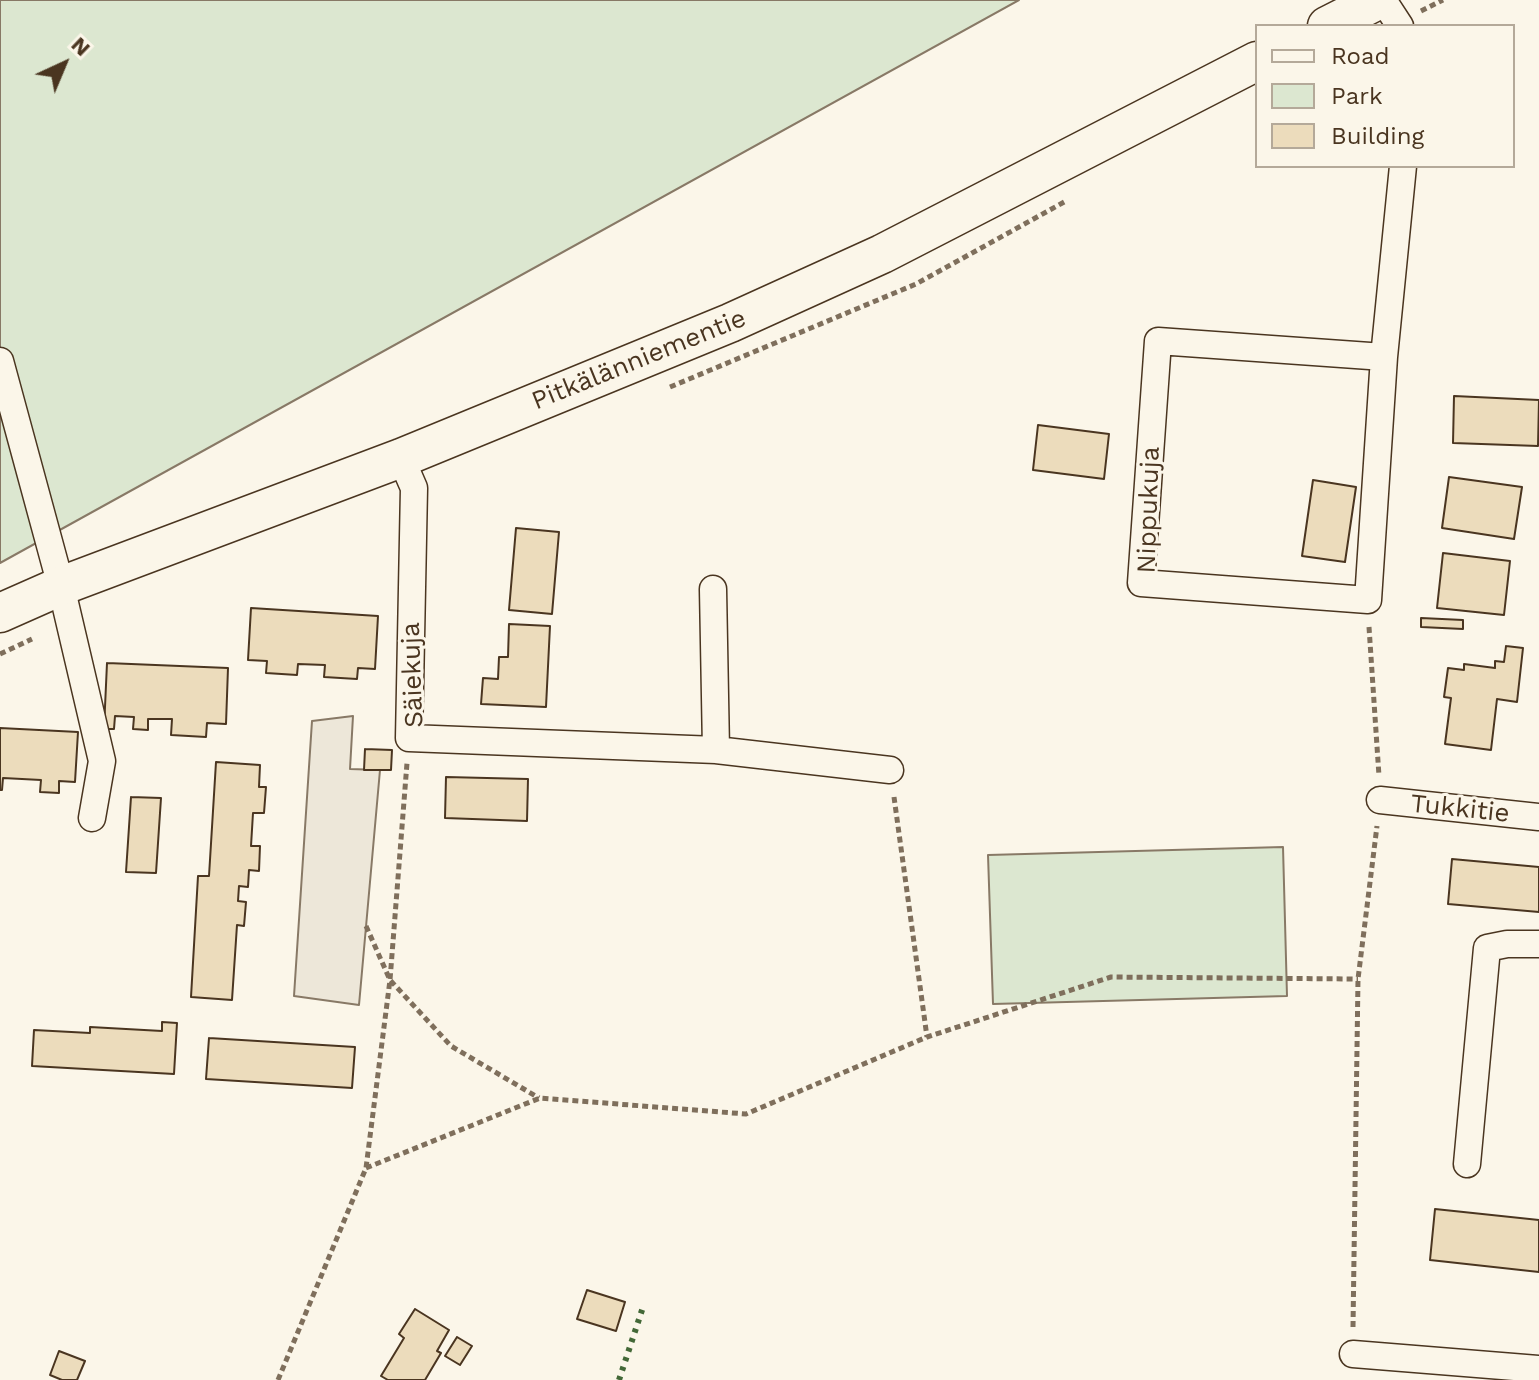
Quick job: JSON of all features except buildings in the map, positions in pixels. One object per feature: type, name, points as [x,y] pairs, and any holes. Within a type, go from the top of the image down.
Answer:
[{"type":"street","points":[[1331,24],[1380,0],[1398,24]]},
{"type":"street","name":"Pitkälänniementie","points":[[0,613],[61,586],[401,458],[730,323],[882,254],[1255,62]]},
{"type":"street","points":[[1368,600],[1384,357],[1403,168]]},
{"type":"street","name":"Nippukuja","points":[[1368,600],[1141,583],[1158,341],[1384,357]]},
{"type":"street","points":[[0,361],[61,586],[102,761],[92,818]]},
{"type":"street","name":"Säiekuja","points":[[401,458],[414,488],[409,738],[716,750],[890,770]]},
{"type":"street","points":[[713,589],[716,750]]},
{"type":"street","name":"Tukkitie","points":[[1380,800],[1539,817]]},
{"type":"street","points":[[1467,1164],[1487,948],[1507,944],[1539,944]]},
{"type":"street","points":[[1353,1354],[1539,1369]]},
{"type":"path","points":[[1353,1354],[1358,979],[1380,800],[1368,600]]},
{"type":"path","points":[[278,1380],[366,1168],[390,980],[409,738]]},
{"type":"path","points":[[890,770],[927,1037]]},
{"type":"path","points":[[366,926],[390,980],[451,1046],[540,1098],[746,1114],[927,1037],[1111,977],[1358,979]]},
{"type":"path","points":[[366,1168],[540,1098]]},
{"type":"green space","points":[[0,0],[1019,0],[0,563]]},
{"type":"green space","points":[[1283,847],[1287,996],[993,1004],[988,855]]},
{"type":"shaded area","points":[[353,716],[350,769],[380,770],[359,1005],[294,996],[312,721]]},
{"type":"hedge","points":[[619,1380],[643,1307]]}]
